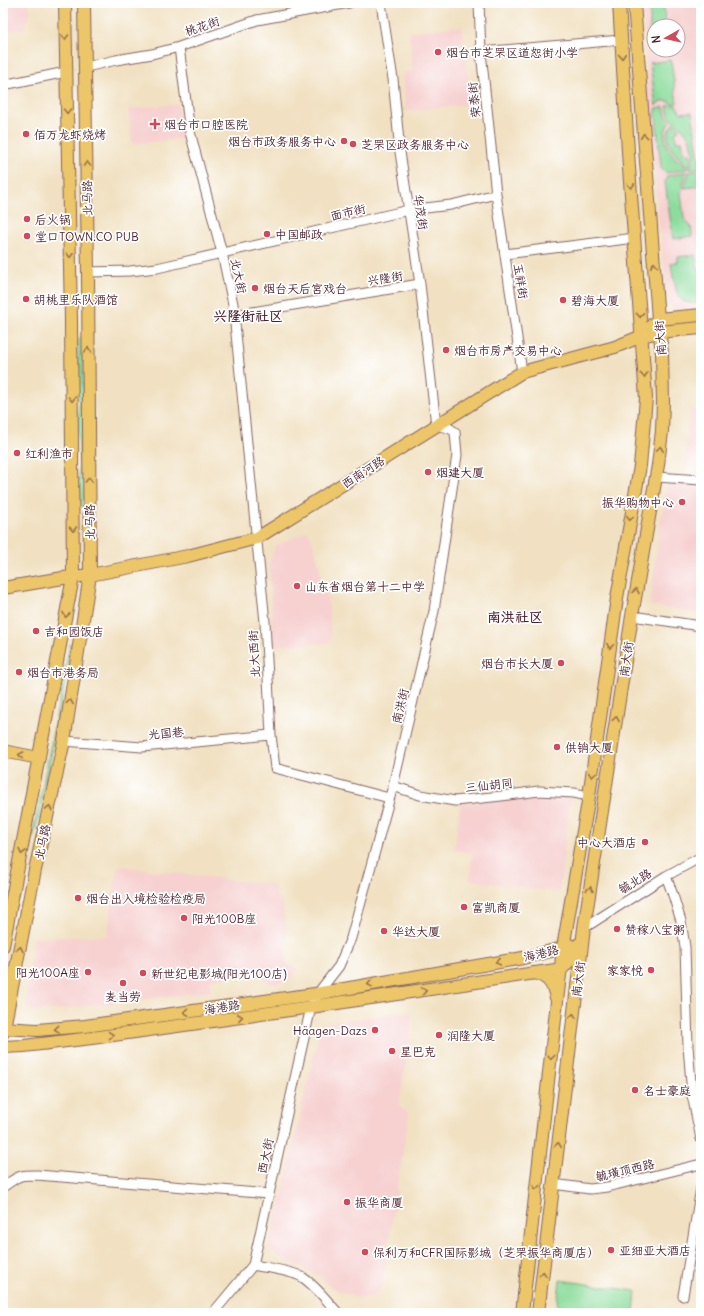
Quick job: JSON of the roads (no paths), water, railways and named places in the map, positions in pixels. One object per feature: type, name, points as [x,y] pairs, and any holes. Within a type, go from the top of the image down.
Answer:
[{"type":"main road","name":"北马路","points":[[3,946],[40,758],[73,577],[71,304],[65,3]]},
{"type":"main road","name":"北马路","points":[[3,1030],[64,741],[90,575],[86,67],[84,3]]},
{"type":"main road","name":"南大街","points":[[522,1313],[562,969],[563,948],[589,796],[617,598],[641,454],[646,398],[619,3]]},
{"type":"main road","name":"南大街","points":[[538,1313],[584,928],[632,616],[656,477],[662,431],[662,353],[659,332],[634,3]]},
{"type":"main road","points":[[658,319],[701,315]]},
{"type":"main road","name":"西南河路","points":[[642,336],[658,319]]},
{"type":"main road","name":"西南河路","points":[[3,588],[90,575],[188,556],[257,538],[522,372],[615,347],[642,336],[659,332],[701,328]]},
{"type":"main road","points":[[3,751],[40,758]]},
{"type":"main road","name":"海港路","points":[[3,1030],[37,1030],[85,1026],[318,993],[508,961],[563,948],[572,944],[584,928]]},
{"type":"main road","name":"海港路","points":[[3,1047],[92,1038],[311,1008],[562,969],[570,961],[577,950],[584,928]]},
{"type":"main road","points":[[532,973],[539,974],[548,979],[553,987],[557,1005]]},
{"type":"street","name":"桃花街","points":[[86,67],[179,47],[257,20],[349,3]]},
{"type":"street","name":"华茂街","points":[[381,3],[400,152],[420,284],[436,425]]},
{"type":"street","name":"荣泰街","points":[[479,3],[481,52],[496,194]]},
{"type":"street","points":[[481,52],[621,40]]},
{"type":"street","name":"北大街","points":[[179,47],[190,132],[222,253],[233,304],[257,538]]},
{"type":"street","points":[[3,85],[66,72]]},
{"type":"street","name":"面市街","points":[[88,272],[130,271],[156,268],[409,210],[451,204],[496,194]]},
{"type":"street","name":"玉祥街","points":[[496,194],[522,372]]},
{"type":"street","points":[[505,254],[635,238]]},
{"type":"street","name":"兴隆街","points":[[234,315],[420,284]]},
{"type":"street","name":"南洪街","points":[[318,993],[339,966],[351,938],[393,786],[434,611],[457,455],[455,432],[449,428],[436,425]]},
{"type":"street","points":[[656,477],[701,480]]},
{"type":"street","name":"北大西街","points":[[257,538],[265,622],[271,735],[275,768],[389,798]]},
{"type":"street","points":[[632,616],[701,626]]},
{"type":"street","name":"光国巷","points":[[64,741],[142,747],[271,735]]},
{"type":"street","name":"三仙胡同","points":[[393,786],[420,795],[455,801],[539,791],[574,793],[589,796]]},
{"type":"street","name":"毓北路","points":[[584,928],[666,876],[701,857]]},
{"type":"street","points":[[666,876],[674,895],[681,921],[685,947],[689,1060],[692,1095],[701,1139]]},
{"type":"street","name":"西大街","points":[[213,1313],[253,1265],[311,1008],[318,993]]},
{"type":"street","name":"毓璜顶西路","points":[[553,1184],[590,1189],[608,1187],[701,1164]]},
{"type":"street","points":[[3,1187],[18,1176],[24,1174],[37,1174],[269,1194]]},
{"type":"street","points":[[683,1296],[701,1191]]},
{"type":"street","points":[[253,1265],[280,1270],[302,1277],[320,1292],[338,1313]]},
{"type":"place","name":"烟台市芝罘区道恕街小学","points":[[438,52]]},
{"type":"place","name":"烟台市口腔医院","points":[[155,124]]},
{"type":"place","name":"佰万龙虾烧烤","points":[[26,134]]},
{"type":"place","name":"烟台市政务服务中心","points":[[344,141]]},
{"type":"place","name":"芝罘区政务服务中心","points":[[353,144]]},
{"type":"place","name":"后火锅","points":[[27,219]]},
{"type":"place","name":"中国邮政","points":[[267,234]]},
{"type":"place","name":"堂口TOWN.CO PUB","points":[[27,236]]},
{"type":"place","name":"烟台天后宫戏台","points":[[255,288]]},
{"type":"place","name":"胡桃里乐队酒馆","points":[[26,299]]},
{"type":"place","name":"碧海大厦","points":[[563,300]]},
{"type":"place","name":"烟台市房产交易中心","points":[[446,350]]},
{"type":"place","name":"红利渔市","points":[[17,453]]},
{"type":"place","name":"烟建大厦","points":[[428,472]]},
{"type":"place","name":"振华购物中心","points":[[682,502]]},
{"type":"place","name":"山东省烟台第十二中学","points":[[297,586]]},
{"type":"place","name":"吉和园饭店","points":[[36,631]]},
{"type":"place","name":"烟台市长大厦","points":[[561,663]]},
{"type":"place","name":"烟台市港务局","points":[[19,672]]},
{"type":"place","name":"供销大厦","points":[[557,747]]},
{"type":"place","name":"中心大酒店","points":[[645,842]]},
{"type":"place","name":"烟台出入境检验检疫局","points":[[78,898]]},
{"type":"place","name":"富凯商厦","points":[[464,907]]},
{"type":"place","name":"阳光100B座","points":[[184,918]]},
{"type":"place","name":"赞稼八宝粥","points":[[617,929]]},
{"type":"place","name":"华达大厦","points":[[384,931]]},
{"type":"place","name":"家家悦","points":[[651,970]]},
{"type":"place","name":"阳光100A座","points":[[88,972]]},
{"type":"place","name":"新世纪电影城(阳光100店)","points":[[143,973]]},
{"type":"place","name":"麦当劳","points":[[123,983]]},
{"type":"place","name":"Häagen-Dazs","points":[[375,1030]]},
{"type":"place","name":"润隆大厦","points":[[439,1035]]},
{"type":"place","name":"星巴克","points":[[392,1051]]},
{"type":"place","name":"名士豪庭","points":[[635,1090]]},
{"type":"place","name":"振华商厦","points":[[347,1202]]},
{"type":"place","name":"亚细亚大酒店","points":[[611,1250]]},
{"type":"place","name":"保利万和CFR国际影城（芝罘振华商厦店）","points":[[365,1252]]},
{"type":"district","name":"兴隆街社区","points":[[248,316]]},
{"type":"district","name":"南洪社区","points":[[515,617]]}]
